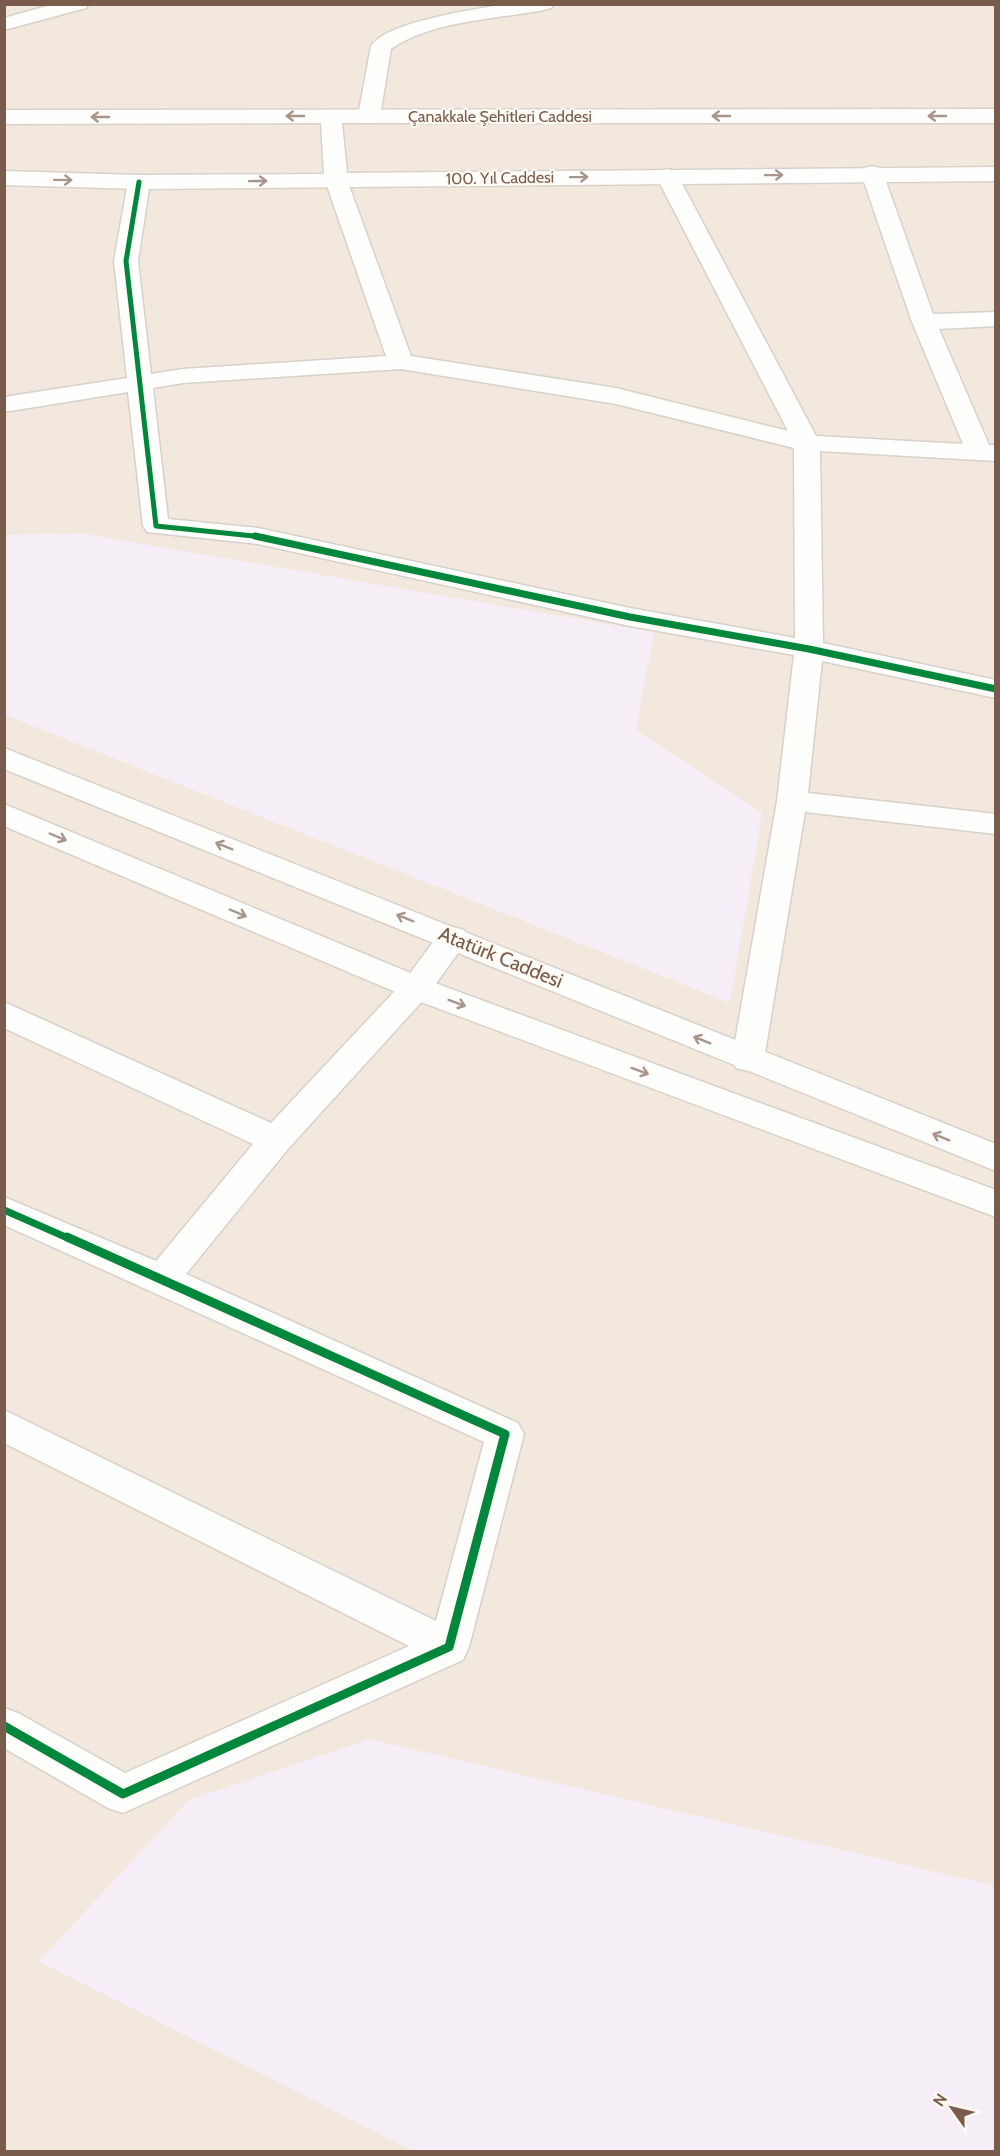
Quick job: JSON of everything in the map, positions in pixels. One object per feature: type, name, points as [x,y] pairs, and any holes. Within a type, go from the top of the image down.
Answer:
[{"type":"street","points":[[4,24],[79,4]]},
{"type":"street","points":[[369,116],[381,46],[386,41],[417,29],[544,4]]},
{"type":"street","points":[[331,116],[336,180],[401,362]]},
{"type":"street","name":"Çanakkale Şehitleri Caddesi","points":[[4,117],[996,116]]},
{"type":"street","points":[[4,405],[183,376],[401,362],[616,396],[807,443],[988,453],[924,322],[872,174]]},
{"type":"street","name":"100. Yıl Caddesi","points":[[4,178],[139,182],[996,174]]},
{"type":"street","points":[[667,176],[807,443],[809,649],[792,801],[748,1059]]},
{"type":"street","points":[[139,182],[126,261],[156,526],[258,536],[630,616],[809,649],[996,689]]},
{"type":"street","points":[[924,322],[996,319]]},
{"type":"street","name":"Atatürk Caddesi","points":[[4,758],[996,1158]]},
{"type":"street","points":[[792,801],[996,824]]},
{"type":"street","points":[[4,814],[417,988],[996,1203]]},
{"type":"street","points":[[162,1279],[276,1140],[417,988],[453,938]]},
{"type":"street","points":[[4,1014],[276,1140]]},
{"type":"street","points":[[4,1210],[504,1434],[449,1647]]},
{"type":"street","points":[[4,1425],[449,1647]]},
{"type":"street","points":[[4,1726],[123,1794],[449,1647]]},
{"type":"shaded area","points":[[5,5],[995,5],[995,2151],[5,2151]]},
{"type":"shaded area","points":[[79,533],[654,632],[636,730],[762,813],[730,1003],[5,715],[5,535]]},
{"type":"shaded area","points":[[369,1739],[995,1886],[995,2151],[413,2151],[39,1961],[189,1800]]},
{"type":"cycle path","points":[[139,182],[126,261],[156,526],[258,536],[630,617],[809,649],[996,689]]},
{"type":"cycle path","points":[[4,1210],[505,1434],[449,1647],[123,1794],[4,1726]]}]
